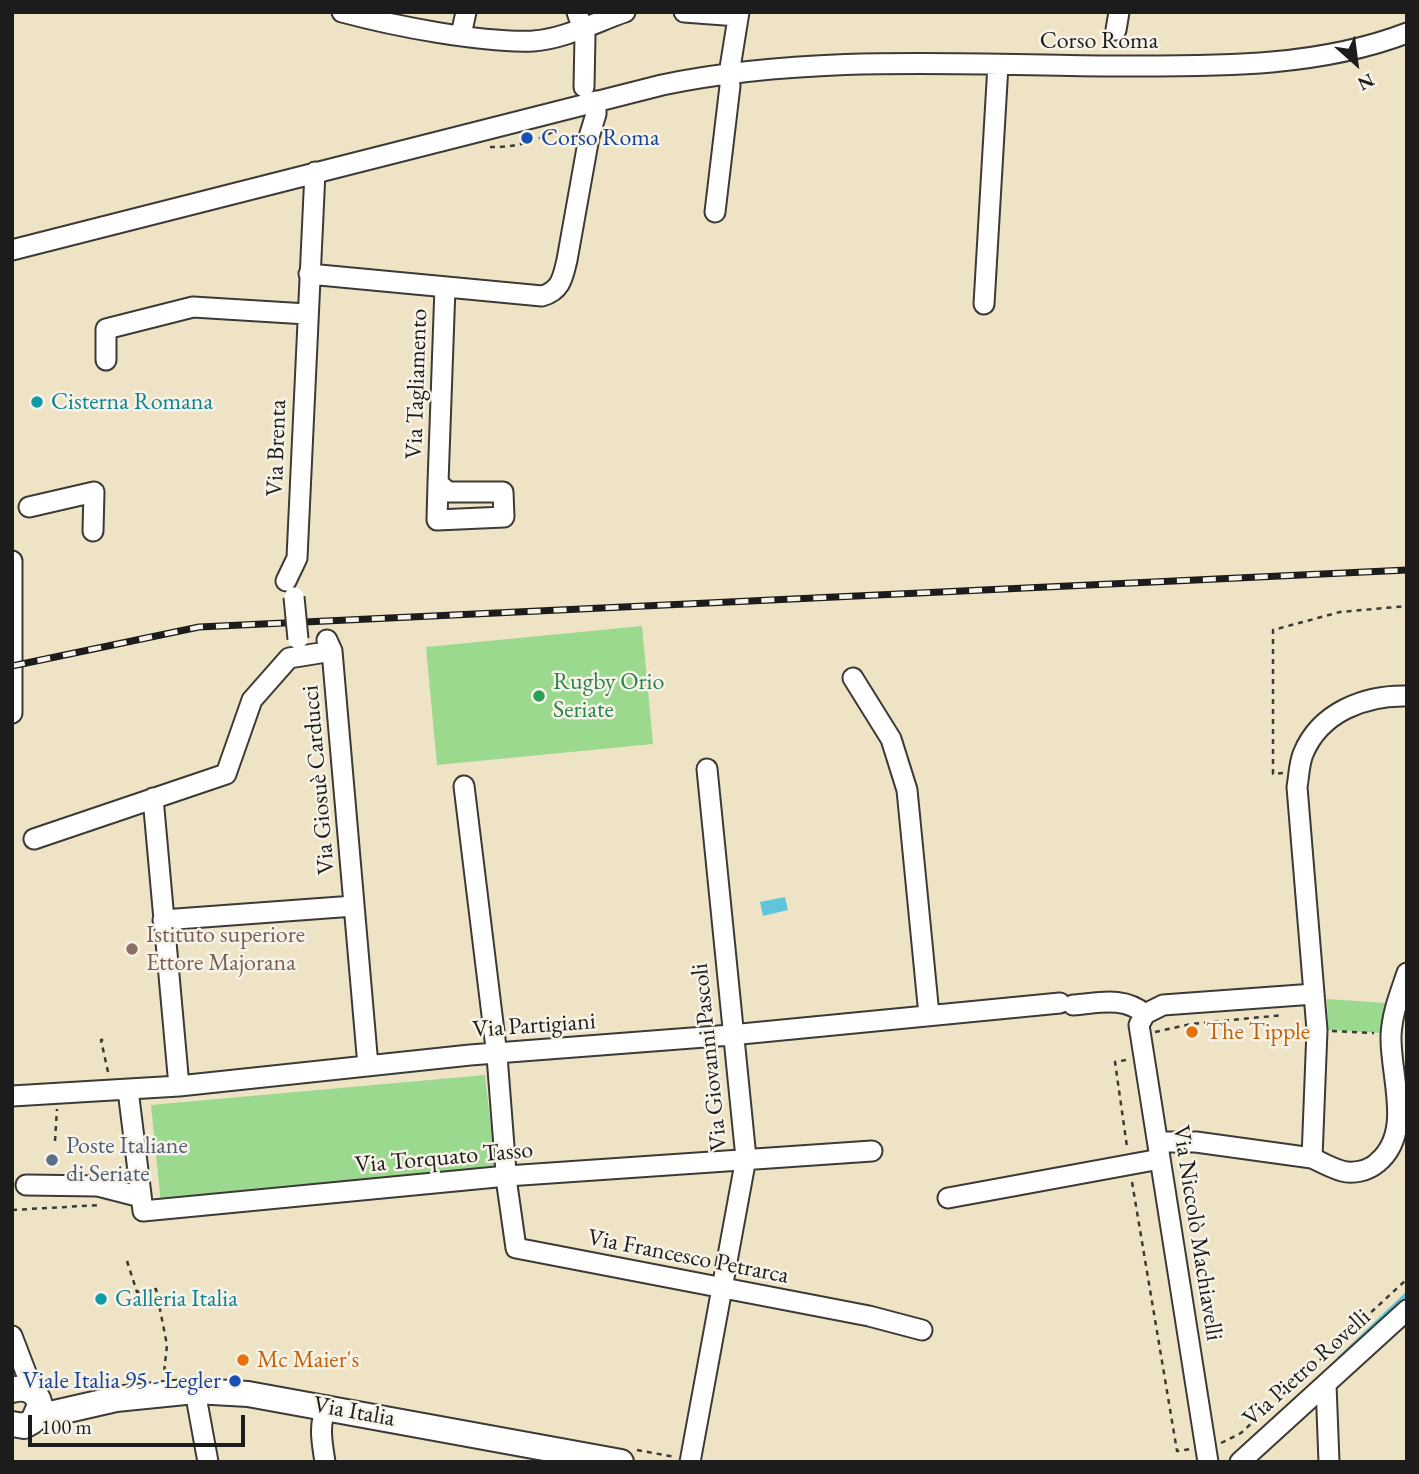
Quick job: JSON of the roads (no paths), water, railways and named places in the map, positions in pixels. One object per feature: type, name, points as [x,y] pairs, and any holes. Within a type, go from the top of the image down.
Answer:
[{"type":"main road","name":"Via Italia","points":[[29,1398],[85,1405],[195,1391],[248,1394],[327,1406],[621,1462]]},
{"type":"main road","points":[[12,1424],[24,1426],[29,1398]]},
{"type":"street","points":[[461,34],[466,12]]},
{"type":"street","points":[[351,13],[461,34],[534,41],[579,20],[625,12]]},
{"type":"street","points":[[684,12],[739,14],[729,74],[730,86],[715,212]]},
{"type":"street","points":[[579,20],[585,36],[590,94]]},
{"type":"street","name":"Corso Roma","points":[[12,250],[314,172],[590,94],[729,74],[860,64],[1223,65],[1273,62],[1338,53],[1407,33]]},
{"type":"street","points":[[984,304],[998,65]]},
{"type":"street","name":"Via Tagliamento","points":[[309,274],[542,296],[557,288],[562,279],[579,205],[589,137],[596,114],[590,94]]},
{"type":"street","name":"Via Brenta","points":[[299,639],[290,589],[297,558],[314,172]]},
{"type":"street","name":"Via Tagliamento","points":[[438,483],[445,287]]},
{"type":"street","points":[[106,360],[106,329],[156,315],[193,307],[307,314]]},
{"type":"street","points":[[29,507],[94,492],[93,531]]},
{"type":"street","points":[[12,561],[12,713]]},
{"type":"street","name":"Via Giosuè Carducci","points":[[153,798],[226,774],[252,700],[289,658],[330,645],[368,1066]]},
{"type":"street","points":[[853,678],[891,739],[907,790],[929,1015]]},
{"type":"street","points":[[1312,1158],[1317,1030],[1297,787],[1302,755],[1311,740],[1332,717],[1365,701],[1387,696],[1407,696]]},
{"type":"street","name":"Via Giovanni Pascoli","points":[[690,1462],[746,1158],[731,1035],[707,769]]},
{"type":"street","points":[[464,786],[497,1055],[507,1176]]},
{"type":"street","points":[[34,839],[153,798],[179,1086]]},
{"type":"street","name":"Via Giosuè Carducci","points":[[163,920],[354,906]]},
{"type":"street","points":[[947,1198],[1129,1164],[1159,1151],[1196,1142],[1312,1158],[1342,1171],[1356,1172],[1373,1167],[1390,1153],[1398,1135],[1391,1034],[1394,1009],[1407,973]]},
{"type":"street","points":[[1148,1023],[1163,1005],[1314,994]]},
{"type":"street","name":"Via Partigiani","points":[[12,1096],[179,1086],[368,1066],[1067,1004],[1120,1001],[1134,1005],[1148,1023]]},
{"type":"street","name":"Via Niccolò Machiavelli","points":[[1148,1023],[1139,1025],[1208,1462]]},
{"type":"street","points":[[26,1185],[98,1186],[141,1197],[128,1090]]},
{"type":"street","name":"Via Torquato Tasso","points":[[141,1197],[143,1211],[507,1176],[872,1151]]},
{"type":"street","name":"Via Francesco Petrarca","points":[[507,1176],[514,1244],[519,1250],[722,1290],[869,1315],[922,1330]]},
{"type":"street","name":"Via Pietro Rovelli","points":[[1240,1462],[1407,1310]]},
{"type":"street","points":[[13,1343],[29,1398]]},
{"type":"street","points":[[1326,1384],[1329,1462]]},
{"type":"street","points":[[195,1391],[208,1462]]},
{"type":"street","points":[[325,1462],[321,1432],[322,1417],[327,1406]]},
{"type":"water","points":[[785,897],[788,910],[763,916],[760,902]]},
{"type":"waterway","points":[[1339,1359],[1407,1294]]},
{"type":"railway","points":[[12,666],[199,627],[1407,570]]},
{"type":"place","name":"Corso Roma","points":[[527,138]]},
{"type":"place","name":"Cisterna Romana","points":[[37,402]]},
{"type":"place","name":"Rugby Orio Seriate","points":[[539,696]]},
{"type":"place","name":"Istituto superiore Ettore Majorana","points":[[132,949]]},
{"type":"place","name":"The Tipple","points":[[1192,1032]]},
{"type":"place","name":"Poste Italiane di Seriate","points":[[52,1160]]},
{"type":"place","name":"Galleria Italia","points":[[101,1299]]},
{"type":"place","name":"Mc Maier's","points":[[243,1360]]},
{"type":"place","name":"Viale Italia 95 - Legler","points":[[235,1381]]}]
